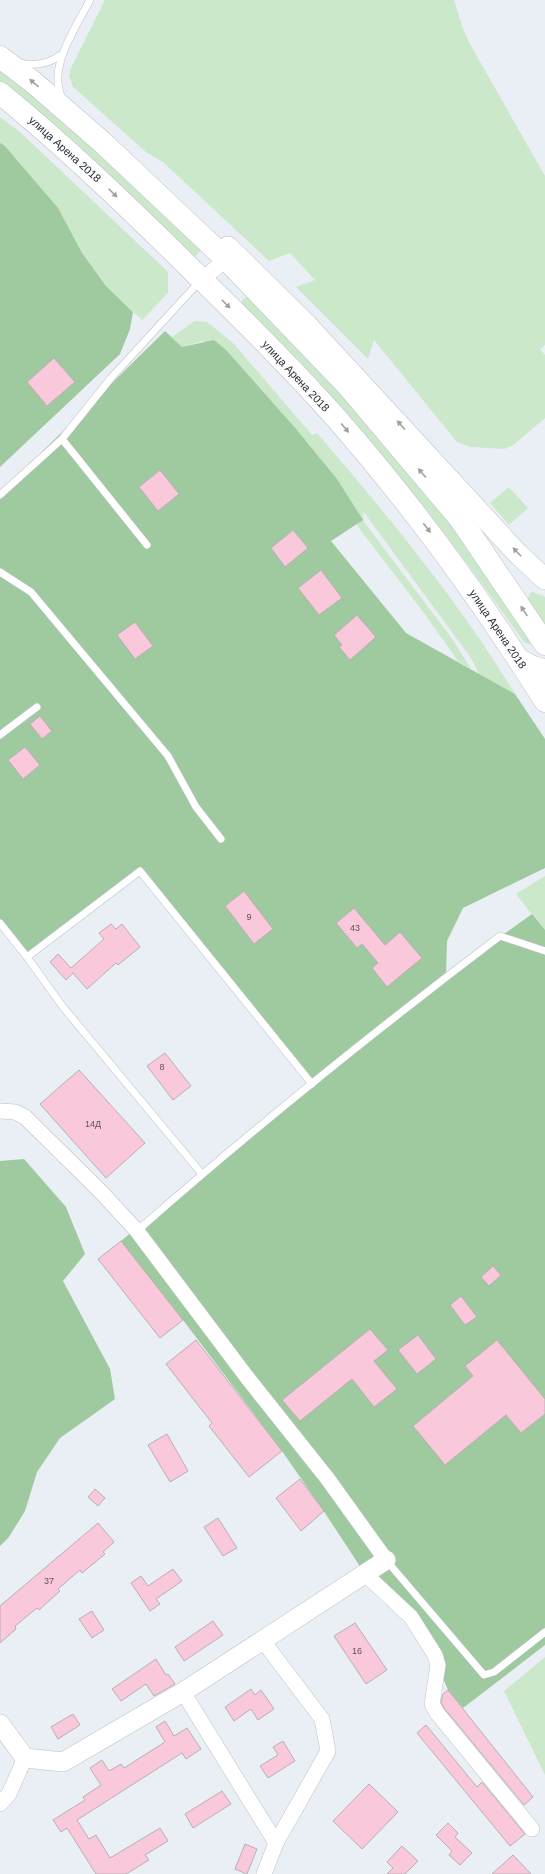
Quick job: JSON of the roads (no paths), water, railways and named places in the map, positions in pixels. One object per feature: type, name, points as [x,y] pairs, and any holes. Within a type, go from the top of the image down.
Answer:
[{"type":"main road","points":[[2,58],[33,82],[230,249],[366,387],[518,554],[545,579]]},
{"type":"main road","name":"улица Арена 2018","points":[[0,93],[38,124],[108,187],[273,350],[356,442],[428,530],[519,660],[545,701]]},
{"type":"main road","points":[[102,142],[226,259],[348,386],[461,520],[545,644]]},
{"type":"main road","points":[[519,660],[545,670]]},
{"type":"street","points":[[202,280],[226,259]]},
{"type":"street","points":[[0,1111],[15,1112],[25,1118],[102,1193],[137,1231],[246,1376],[327,1478],[386,1560],[183,1692],[63,1762],[25,1758],[0,1724]]},
{"type":"street","points":[[365,1574],[411,1617],[435,1655],[438,1665],[432,1704],[437,1713],[532,1829]]},
{"type":"street","points":[[262,1641],[322,1719],[328,1751],[276,1843],[264,1874]]},
{"type":"street","points":[[183,1692],[276,1843]]},
{"type":"street","points":[[0,1804],[9,1794],[25,1758]]},
{"type":"lane","points":[[76,120],[65,106],[58,86],[57,76],[62,54],[90,0]]},
{"type":"lane","points":[[2,58],[22,64],[38,64],[53,60],[62,54]]},
{"type":"lane","points":[[0,495],[62,439],[111,378],[202,280]]},
{"type":"lane","points":[[62,439],[147,545]]},
{"type":"lane","points":[[0,572],[31,592],[168,756],[196,808],[220,839]]},
{"type":"lane","points":[[0,735],[38,707]]},
{"type":"lane","points":[[27,957],[140,871],[312,1084]]},
{"type":"lane","points":[[0,923],[63,1007],[202,1174]]},
{"type":"lane","points":[[137,1231],[202,1174],[312,1084],[500,936],[545,951]]},
{"type":"lane","points":[[386,1560],[484,1675],[494,1672],[545,1632]]}]
